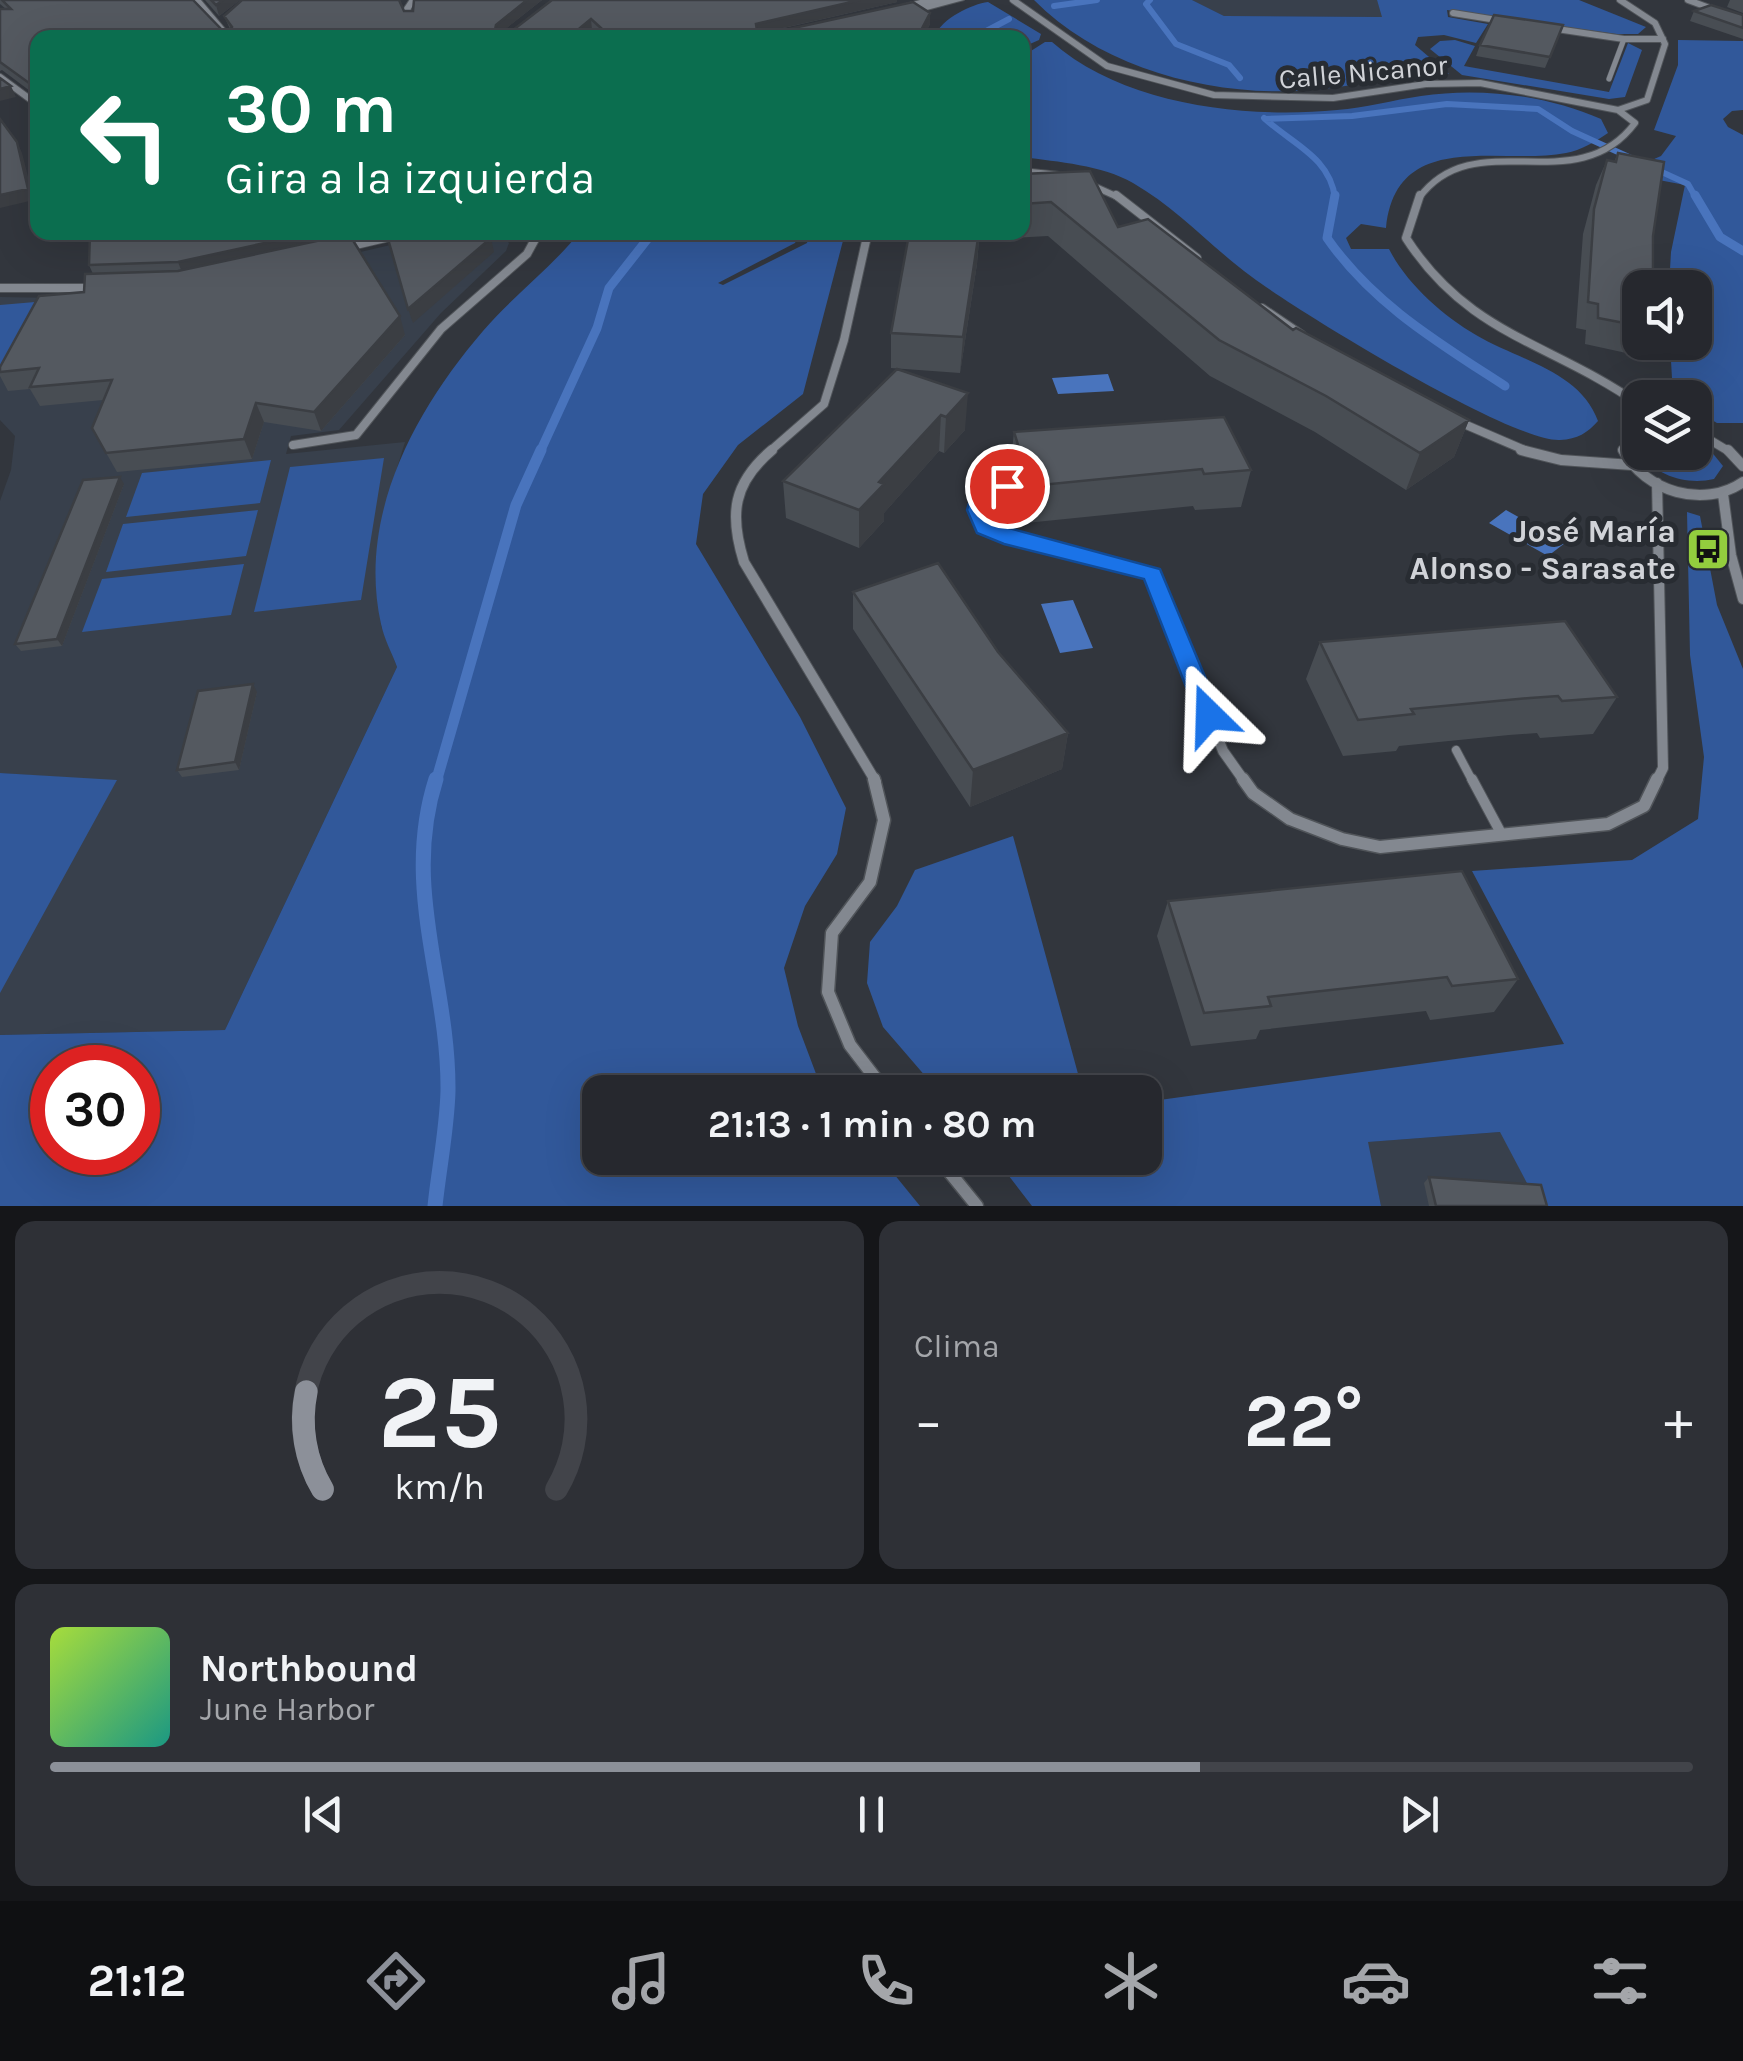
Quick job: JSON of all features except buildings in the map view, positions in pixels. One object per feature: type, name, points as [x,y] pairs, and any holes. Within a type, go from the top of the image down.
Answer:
[{"type":"street","points":[[197,0],[222,30]]},
{"type":"street","points":[[411,16],[407,9],[413,0]]},
{"type":"street","points":[[935,0],[878,15],[959,0]]},
{"type":"street","name":"Calle Nicanor","points":[[1013,0],[1106,66],[1214,96],[1333,98],[1426,84],[1480,83],[1618,110]]},
{"type":"street","points":[[1618,110],[1647,100],[1663,39],[1656,23],[1620,0]]},
{"type":"street","points":[[1688,0],[1726,14]]},
{"type":"street","points":[[1452,13],[1510,22]]},
{"type":"street","points":[[1548,28],[1624,39],[1663,39]]},
{"type":"street","points":[[0,77],[30,99]]},
{"type":"street","points":[[1618,110],[1635,124],[1628,140],[1598,156],[1488,162],[1450,170],[1421,194],[1406,238],[1421,268],[1461,306],[1622,395]]},
{"type":"street","points":[[1030,172],[1066,177]]},
{"type":"street","points":[[1079,181],[1121,196],[1145,212],[1205,265]]},
{"type":"street","points":[[331,251],[377,240]]},
{"type":"street","points":[[293,445],[356,436],[441,329],[527,254],[535,240]]},
{"type":"street","points":[[866,240],[837,371],[822,410],[746,470],[735,494],[731,528],[744,562],[878,786],[884,820],[870,882],[832,933],[828,992],[850,1045],[873,1075]]},
{"type":"street","points":[[0,288],[98,288]]},
{"type":"street","points":[[1246,298],[1310,339]]},
{"type":"street","points":[[1441,413],[1524,455],[1582,466],[1622,466]]},
{"type":"street","points":[[1712,440],[1739,452],[1743,466]]},
{"type":"street","points":[[1638,470],[1657,483],[1691,494],[1723,494],[1743,482]]},
{"type":"street","points":[[1152,574],[1223,751],[1253,792],[1290,819],[1342,839],[1380,846],[1608,824],[1644,806],[1663,768],[1657,483]]},
{"type":"street","points":[[1723,494],[1730,555],[1743,599]]},
{"type":"street","points":[[952,1175],[977,1206]]},
{"type":"lane","points":[[1609,79],[1624,39]]},
{"type":"lane","points":[[1007,486],[982,497],[978,510],[985,528],[1004,537],[1152,574]]},
{"type":"lane","points":[[1456,750],[1502,835]]},
{"type":"shaded area","points":[[1034,0],[1192,0],[1224,16],[1382,17],[1377,0],[1579,0],[1646,27],[1638,34],[1616,34],[1447,10],[1448,17],[1488,24],[1476,43],[1444,35],[1418,37],[1415,45],[1449,74],[1275,91],[1200,83],[1127,61],[1093,45]]},
{"type":"shaded area","points":[[1192,0],[1377,0],[1383,17],[1224,16]]},
{"type":"shaded area","points":[[988,2],[1041,34],[1039,40],[1030,44],[1030,30],[938,30],[958,13]]},
{"type":"shaded area","points":[[1455,40],[1475,46],[1464,66],[1609,92],[1628,43],[1642,50],[1625,97],[1609,99],[1462,75],[1430,49],[1440,41]]},
{"type":"shaded area","points":[[1678,40],[1743,41],[1743,110],[1732,111],[1723,119],[1728,127],[1743,135],[1743,423],[1712,420],[1712,380],[1672,380],[1671,360],[1712,360],[1712,270],[1670,270],[1685,185],[1622,173],[1661,156],[1676,136],[1654,130],[1678,65]]},
{"type":"shaded area","points":[[1052,42],[1081,63],[1149,94],[1226,109],[1348,109],[1466,92],[1535,99],[1601,119],[1608,133],[1572,152],[1430,163],[1409,176],[1394,196],[1386,228],[1361,224],[1346,238],[1351,249],[1389,249],[1405,274],[1438,308],[1476,335],[1563,378],[1589,404],[1598,421],[1582,435],[1560,440],[1498,421],[1405,372],[1276,294],[1165,204],[1133,183],[1094,168],[1030,158],[1030,52]]},
{"type":"shaded area","points":[[412,240],[509,243],[506,251],[441,313],[339,430],[291,436],[286,454],[405,442],[385,507],[378,557],[381,626],[397,667],[225,1030],[0,1035],[0,974],[116,781],[0,773],[0,501],[11,470],[15,436],[0,420],[0,297],[56,298],[339,257]]},
{"type":"shaded area","points":[[573,240],[796,240],[718,283],[723,285],[808,240],[843,240],[803,394],[738,445],[703,494],[696,544],[800,717],[846,808],[837,854],[805,906],[784,968],[798,1026],[816,1075],[582,1075],[582,1175],[895,1175],[920,1206],[0,1206],[0,1035],[225,1030],[397,667],[382,630],[376,584],[377,544],[398,467],[435,395],[495,318]]},
{"type":"shaded area","points":[[35,302],[0,368],[0,305]]},
{"type":"shaded area","points":[[1108,374],[1114,391],[1058,394],[1052,378]]},
{"type":"shaded area","points":[[1712,452],[1723,466],[1714,479],[1694,481],[1659,470],[1712,470]]},
{"type":"shaded area","points":[[384,458],[361,600],[254,612],[290,467]]},
{"type":"shaded area","points":[[271,460],[260,503],[126,517],[142,473]]},
{"type":"shaded area","points":[[258,510],[246,556],[106,572],[123,524]]},
{"type":"shaded area","points":[[1506,510],[1565,543],[1548,556],[1489,523]]},
{"type":"shaded area","points":[[1687,512],[1700,516],[1717,605],[1743,669],[1743,1206],[1539,1206],[1500,1132],[1368,1142],[1381,1206],[1032,1206],[1008,1175],[1162,1175],[1162,1100],[1564,1044],[1472,871],[1632,860],[1698,819],[1704,757],[1690,655]]},
{"type":"shaded area","points":[[244,564],[231,615],[82,632],[102,579]]},
{"type":"shaded area","points":[[1073,600],[1093,648],[1060,653],[1041,604]]},
{"type":"shaded area","points":[[0,773],[117,780],[0,993]]},
{"type":"shaded area","points":[[1013,836],[1078,1075],[924,1075],[883,1027],[867,983],[870,942],[897,906],[915,870]]},
{"type":"shaded area","points":[[1501,1132],[1539,1206],[1381,1206],[1367,1142]]},
{"type":"waterway","points":[[1054,6],[1097,0]]},
{"type":"waterway","points":[[1150,0],[1146,4],[1176,44],[1229,65],[1240,78]]},
{"type":"waterway","points":[[988,30],[1009,19]]},
{"type":"waterway","points":[[1265,119],[1352,116],[1447,104],[1538,109],[1572,131],[1688,184],[1696,198]]},
{"type":"waterway","points":[[1265,119],[1318,162],[1332,184],[1335,197]]},
{"type":"waterway","points":[[1695,195],[1720,237],[1743,251]]},
{"type":"waterway","points":[[1335,197],[1327,238],[1345,262],[1409,321],[1505,386]]},
{"type":"waterway","points":[[540,452],[597,328],[609,288],[647,240]]},
{"type":"waterway","points":[[436,782],[516,505],[541,450]]},
{"type":"waterway","points":[[435,1206],[448,1091],[423,859],[436,779]]},
{"type":"place","name":"José María Alonso - Sarasate","points":[[1708,549]]},
{"type":"route","points":[[1007,486],[982,497],[978,510],[985,528],[1004,537],[1152,574],[1209,715]]}]
